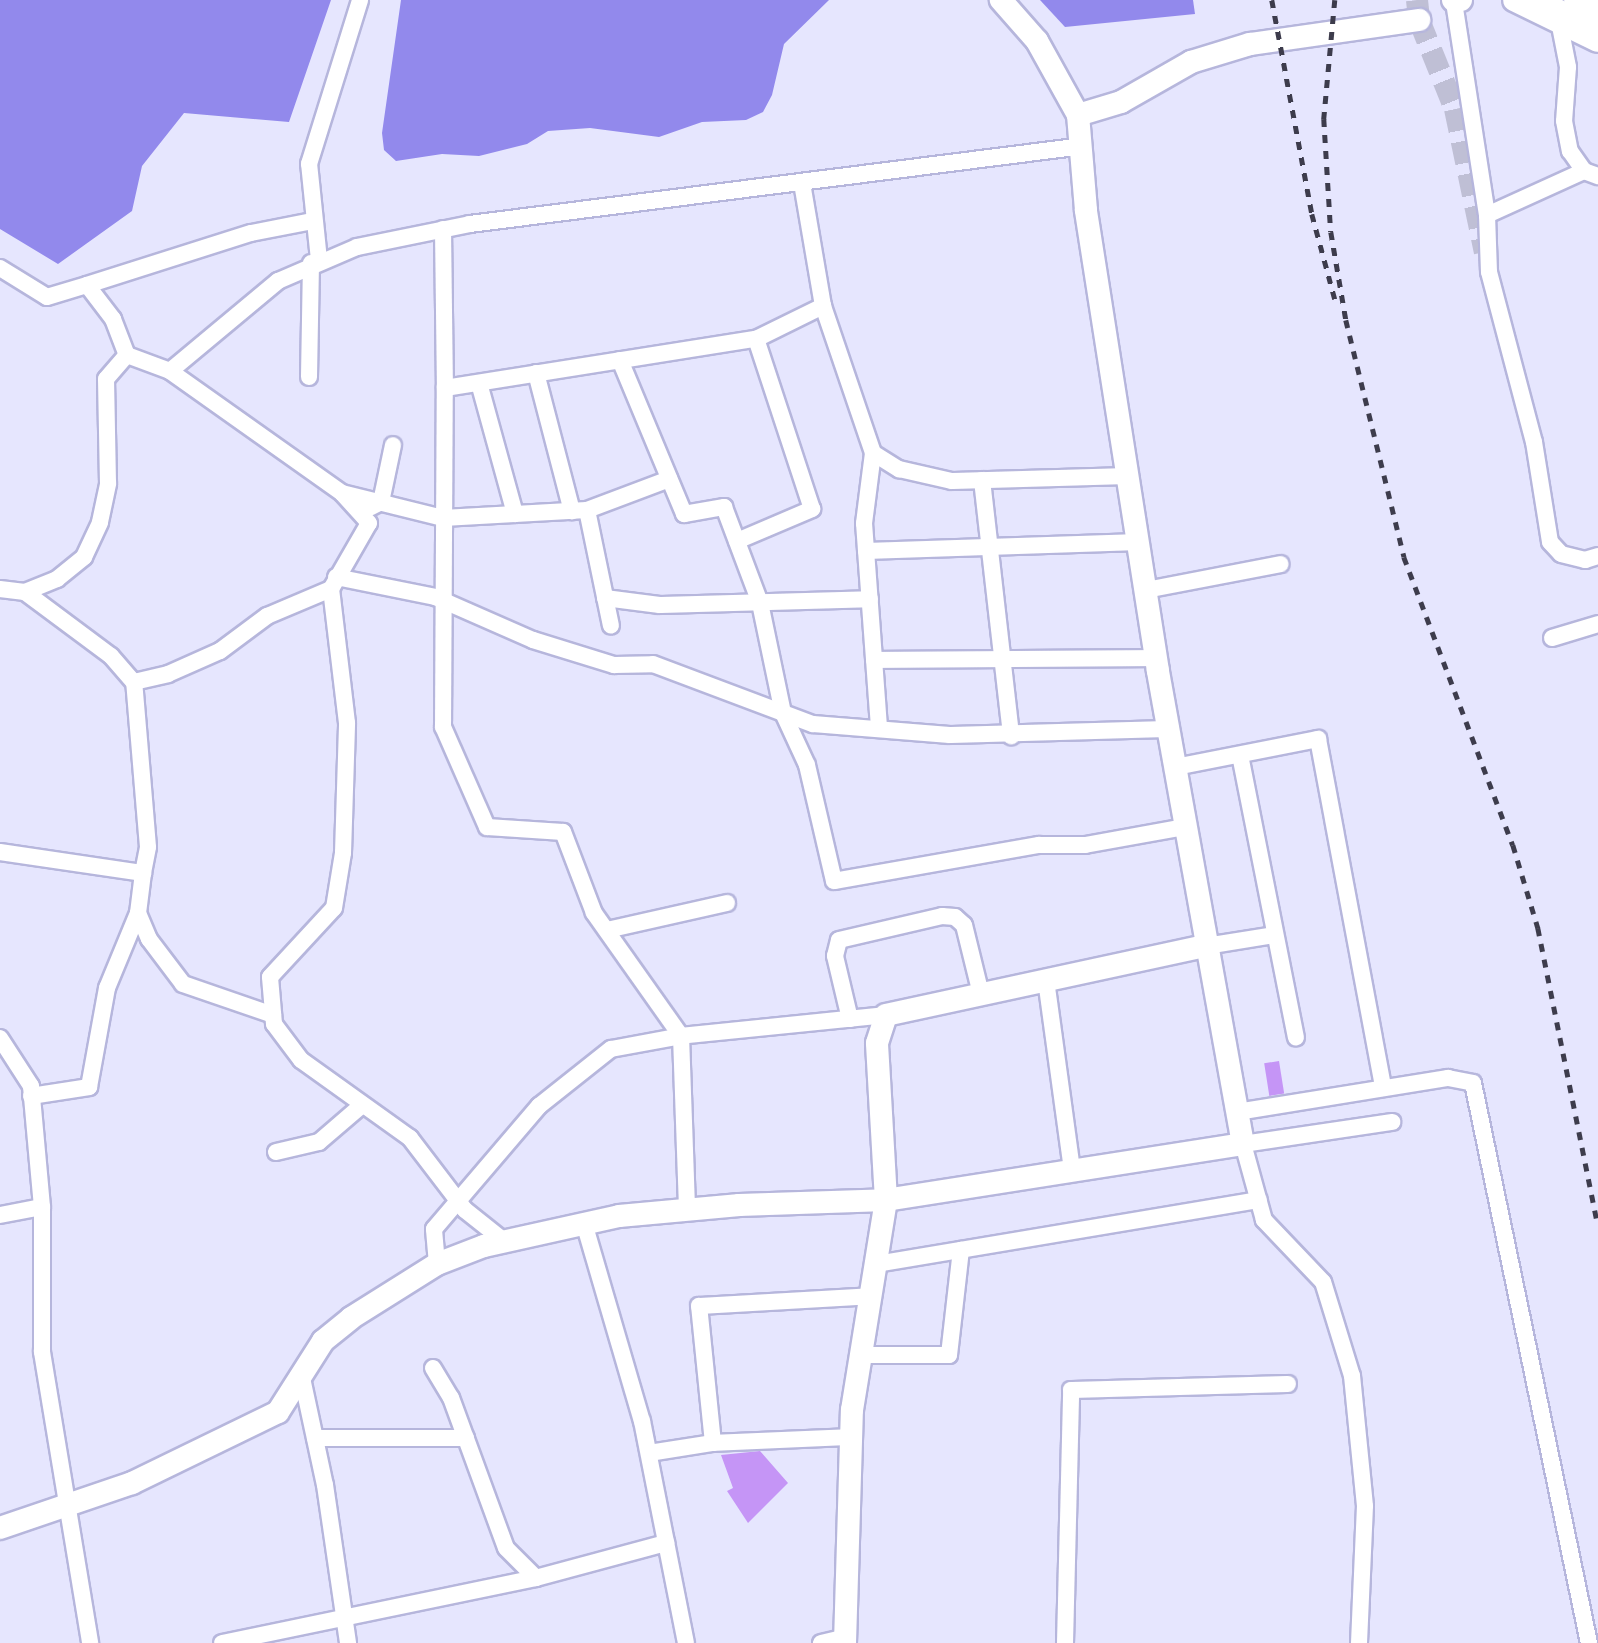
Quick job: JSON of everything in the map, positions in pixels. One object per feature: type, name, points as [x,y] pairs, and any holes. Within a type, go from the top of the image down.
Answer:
[{"type":"street","points":[[309,377],[315,262],[309,164],[360,0]]},
{"type":"street","points":[[1001,0],[1037,41],[1078,115],[1083,146],[1086,210],[1156,658],[1243,1144],[1264,1220],[1323,1282],[1352,1376],[1365,1506],[1359,1643]]},
{"type":"street","points":[[1514,0],[1598,41]]},
{"type":"street","points":[[1544,0],[1598,27]]},
{"type":"street","points":[[1575,0],[1598,11]]},
{"type":"street","points":[[1456,1],[1486,215],[1489,272],[1534,442],[1550,542],[1561,554],[1585,560],[1598,556]]},
{"type":"street","points":[[1078,115],[1121,102],[1191,62],[1250,44],[1419,20]]},
{"type":"street","points":[[1486,215],[1591,174],[1570,151],[1564,121],[1568,67],[1559,21]]},
{"type":"street","points":[[170,371],[278,281],[315,262],[443,229],[1083,146]]},
{"type":"street","points":[[802,183],[823,306],[873,453],[864,523],[879,726]]},
{"type":"street","points":[[0,268],[47,297],[251,233],[312,221]]},
{"type":"street","points":[[443,229],[445,388],[441,599],[443,727],[487,827],[562,832],[594,913],[681,1036],[687,1210]]},
{"type":"street","points":[[87,285],[112,320],[127,355],[170,371],[342,493],[369,523],[334,583],[267,616],[220,651],[168,674],[134,682]]},
{"type":"street","points":[[445,388],[756,339],[823,306]]},
{"type":"street","points":[[737,541],[812,509],[756,339]]},
{"type":"street","points":[[0,589],[25,592],[57,579],[84,557],[100,522],[108,483],[106,379],[127,355]]},
{"type":"street","points":[[621,360],[684,514],[724,507],[760,603],[783,713],[807,765],[834,881],[1039,845],[1085,845],[1185,827]]},
{"type":"street","points":[[536,373],[580,511],[611,626]]},
{"type":"street","points":[[479,383],[515,514]]},
{"type":"street","points":[[381,502],[393,446]]},
{"type":"street","points":[[873,453],[899,468],[952,481],[1129,476]]},
{"type":"street","points":[[342,493],[443,518],[580,511],[669,479]]},
{"type":"street","points":[[982,480],[1011,736]]},
{"type":"street","points":[[360,512],[381,502]]},
{"type":"street","points":[[866,551],[1139,542]]},
{"type":"street","points":[[1146,590],[1281,564]]},
{"type":"street","points":[[334,583],[441,599],[533,639],[614,665],[652,664],[813,724],[879,726],[1011,736],[1168,729]]},
{"type":"street","points":[[334,583],[347,723],[343,853],[334,908],[270,977],[273,1015],[301,1060],[410,1138],[456,1197],[504,1241]]},
{"type":"street","points":[[25,592],[111,656],[134,682],[148,847],[138,913],[107,988],[89,1087],[31,1096]]},
{"type":"street","points":[[605,597],[660,605],[870,599]]},
{"type":"street","points":[[1552,638],[1598,624]]},
{"type":"street","points":[[874,660],[1156,658]]},
{"type":"street","points":[[1175,767],[1318,739],[1383,1088]]},
{"type":"street","points":[[1240,756],[1296,1038]]},
{"type":"street","points":[[0,852],[143,873]]},
{"type":"street","points":[[607,930],[727,903]]},
{"type":"street","points":[[138,913],[183,984],[273,1015]]},
{"type":"street","points":[[850,1019],[835,956],[839,940],[942,916],[955,917],[964,925],[981,994]]},
{"type":"street","points":[[437,1264],[434,1229],[456,1197],[539,1106],[584,1067],[611,1049],[681,1036],[886,1015],[1206,946],[1275,935]]},
{"type":"street","points":[[1046,980],[1072,1171]]},
{"type":"street","points":[[821,1643],[845,1640],[851,1437],[861,1355],[886,1200],[877,1043],[886,1015]]},
{"type":"street","points":[[0,1038],[31,1086],[42,1207],[42,1352],[90,1643]]},
{"type":"street","points":[[1237,1112],[1464,1077],[1473,1083],[1589,1643]]},
{"type":"street","points":[[276,1152],[319,1142],[362,1105]]},
{"type":"street","points":[[0,1528],[132,1483],[278,1412],[302,1378],[323,1341],[351,1318],[437,1264],[504,1241],[584,1223],[687,1210],[886,1200],[1392,1122]]},
{"type":"street","points":[[876,1264],[1258,1200]]},
{"type":"street","points":[[0,1215],[42,1207]]},
{"type":"street","points":[[584,1223],[649,1453],[686,1643]]},
{"type":"street","points":[[861,1355],[949,1355],[962,1250]]},
{"type":"street","points":[[713,1443],[699,1306],[871,1296]]},
{"type":"street","points":[[433,1368],[466,1438],[506,1548],[536,1578]]},
{"type":"street","points":[[302,1378],[315,1438],[348,1643]]},
{"type":"street","points":[[1065,1643],[1071,1390],[1288,1384]]},
{"type":"street","points":[[649,1453],[713,1443],[851,1437]]},
{"type":"street","points":[[315,1438],[466,1438]]},
{"type":"street","points":[[222,1643],[536,1578],[666,1543]]},
{"type":"shaded area","points":[[0,0],[331,0],[289,122],[184,113],[142,166],[132,211],[58,264],[0,229]]},
{"type":"shaded area","points":[[401,0],[829,0],[784,44],[772,95],[763,112],[746,120],[702,122],[659,137],[590,128],[548,131],[527,144],[479,156],[442,154],[396,161],[384,150],[382,133]]},
{"type":"shaded area","points":[[1040,0],[1193,0],[1195,14],[1065,27]]},
{"type":"building","points":[[1279,1061],[1284,1094],[1269,1096],[1264,1063]]},
{"type":"building","points":[[760,1451],[788,1483],[748,1523],[727,1491],[733,1488],[721,1455]]},
{"type":"tunnel","points":[[1417,0],[1419,20],[1455,109],[1485,252]]},
{"type":"railway","points":[[1272,0],[1312,214],[1335,299]]},
{"type":"railway","points":[[1335,0],[1324,119],[1331,232],[1346,320],[1404,557],[1513,845],[1538,928],[1598,1226]]}]
